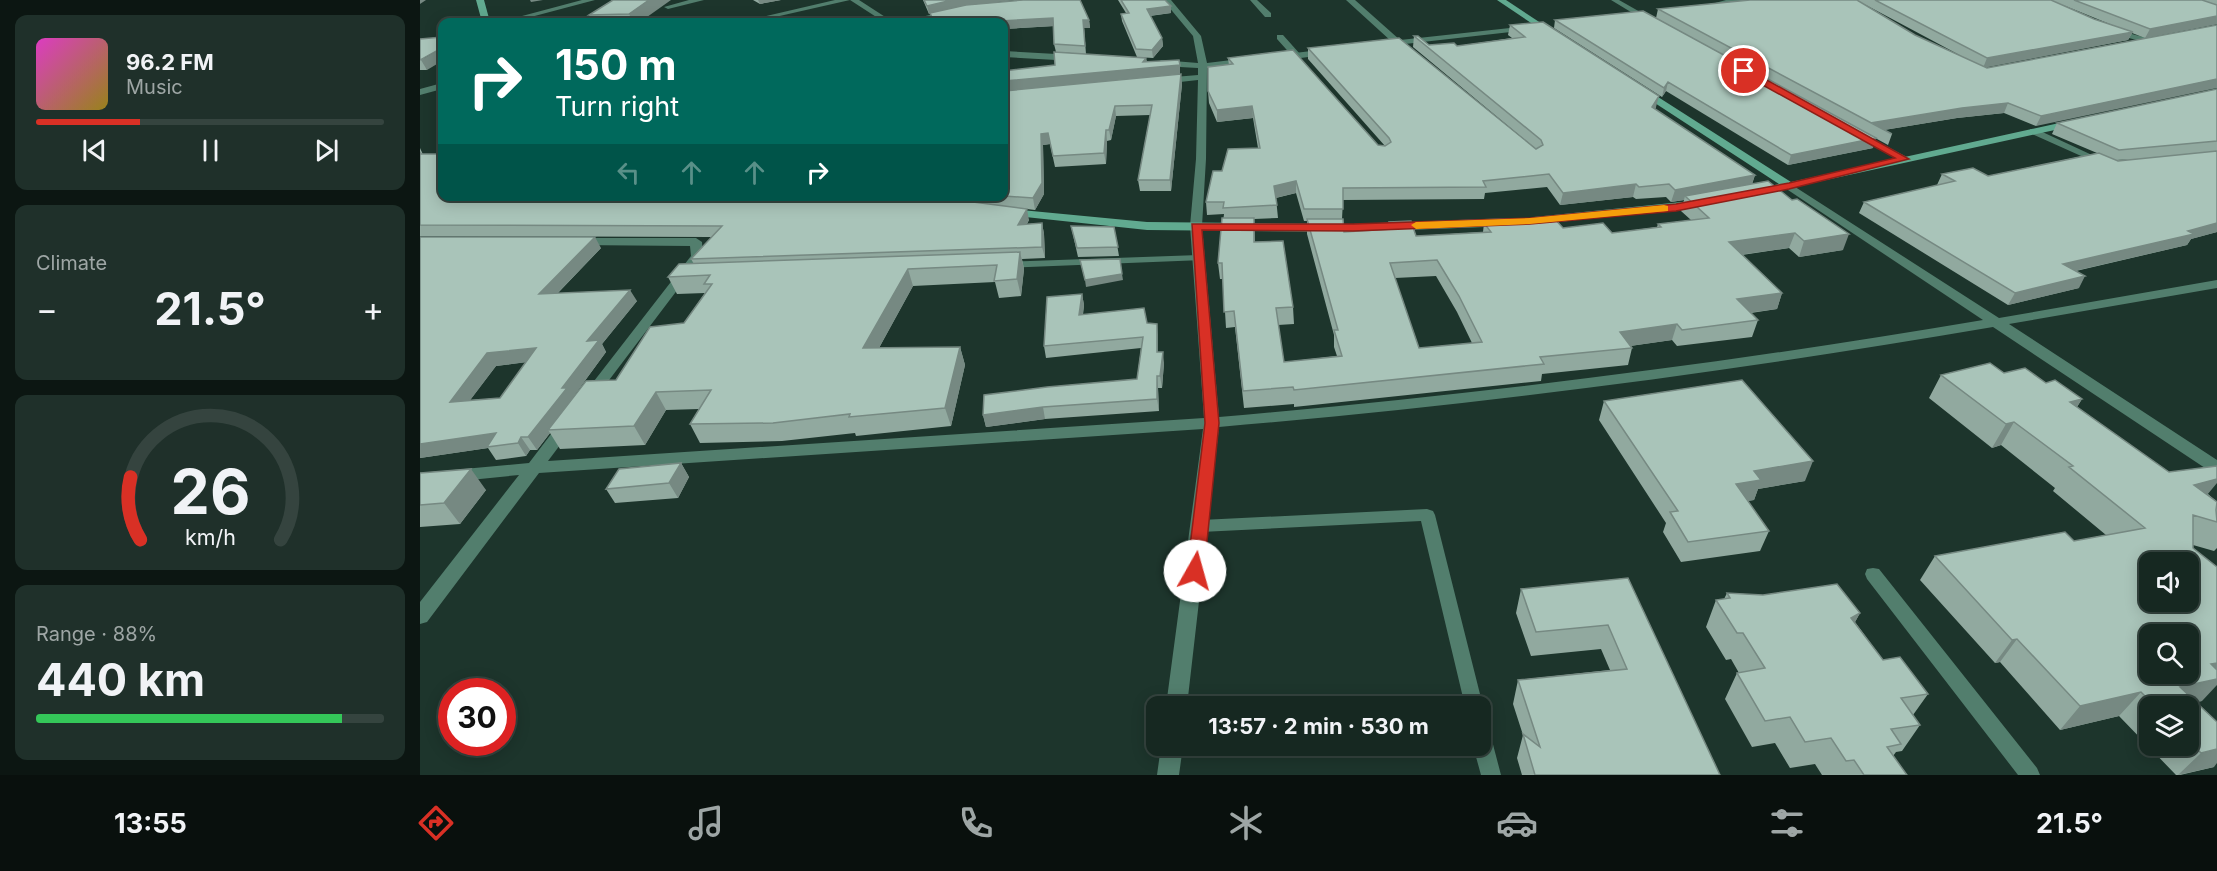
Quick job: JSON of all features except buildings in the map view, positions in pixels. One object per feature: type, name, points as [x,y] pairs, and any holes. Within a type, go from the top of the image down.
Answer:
[{"type":"main road","points":[[480,0],[485,18]]},
{"type":"main road","points":[[1501,0],[1562,39]]},
{"type":"main road","points":[[1631,84],[1789,186]]},
{"type":"main road","points":[[1743,195],[2079,121]]},
{"type":"main road","points":[[993,211],[1147,226],[1353,228],[1530,221],[1676,207],[1710,201]]},
{"type":"street","points":[[520,18],[591,0]]},
{"type":"street","points":[[669,7],[700,0]]},
{"type":"street","points":[[763,18],[846,0]]},
{"type":"street","points":[[854,0],[883,18]]},
{"type":"street","points":[[1167,0],[1197,36],[1203,66],[1201,159],[1196,226],[1212,423],[1179,696]]},
{"type":"street","points":[[1350,0],[1407,50]]},
{"type":"street","points":[[924,18],[959,10]]},
{"type":"street","points":[[1376,46],[1543,27]]},
{"type":"street","points":[[1274,58],[1342,50]]},
{"type":"street","points":[[1008,54],[1086,59]]},
{"type":"street","points":[[1298,56],[1305,65]]},
{"type":"street","points":[[1156,63],[1203,66],[1262,60]]},
{"type":"street","points":[[1155,81],[1202,77]]},
{"type":"street","points":[[420,92],[438,87]]},
{"type":"street","points":[[1789,186],[2217,468]]},
{"type":"street","points":[[420,616],[535,467],[688,276],[698,256],[696,242],[564,242]]},
{"type":"street","points":[[420,480],[535,467],[1212,423],[1555,389],[1854,347],[2217,284]]},
{"type":"street","points":[[1168,775],[1171,756]]},
{"type":"lane","points":[[1254,0],[1268,15]]},
{"type":"lane","points":[[1614,0],[1664,27]]},
{"type":"lane","points":[[1718,3],[1744,0]]},
{"type":"lane","points":[[2103,28],[2144,40]]},
{"type":"lane","points":[[1280,37],[1298,56]]},
{"type":"lane","points":[[2121,45],[2154,39]]},
{"type":"lane","points":[[1852,130],[1904,159]]},
{"type":"lane","points":[[2033,131],[2112,166]]},
{"type":"lane","points":[[988,265],[1199,258]]},
{"type":"lane","points":[[1201,526],[1427,515],[1472,696]]},
{"type":"lane","points":[[1873,574],[2030,775]]},
{"type":"lane","points":[[1486,756],[1491,775]]},
{"type":"slow traffic","points":[[1416,225],[1530,221],[1664,209]]},
{"type":"route","points":[[1195,571],[1212,423],[1196,226],[1353,228],[1530,221],[1676,207],[1789,186],[1904,159],[1744,71]]}]
